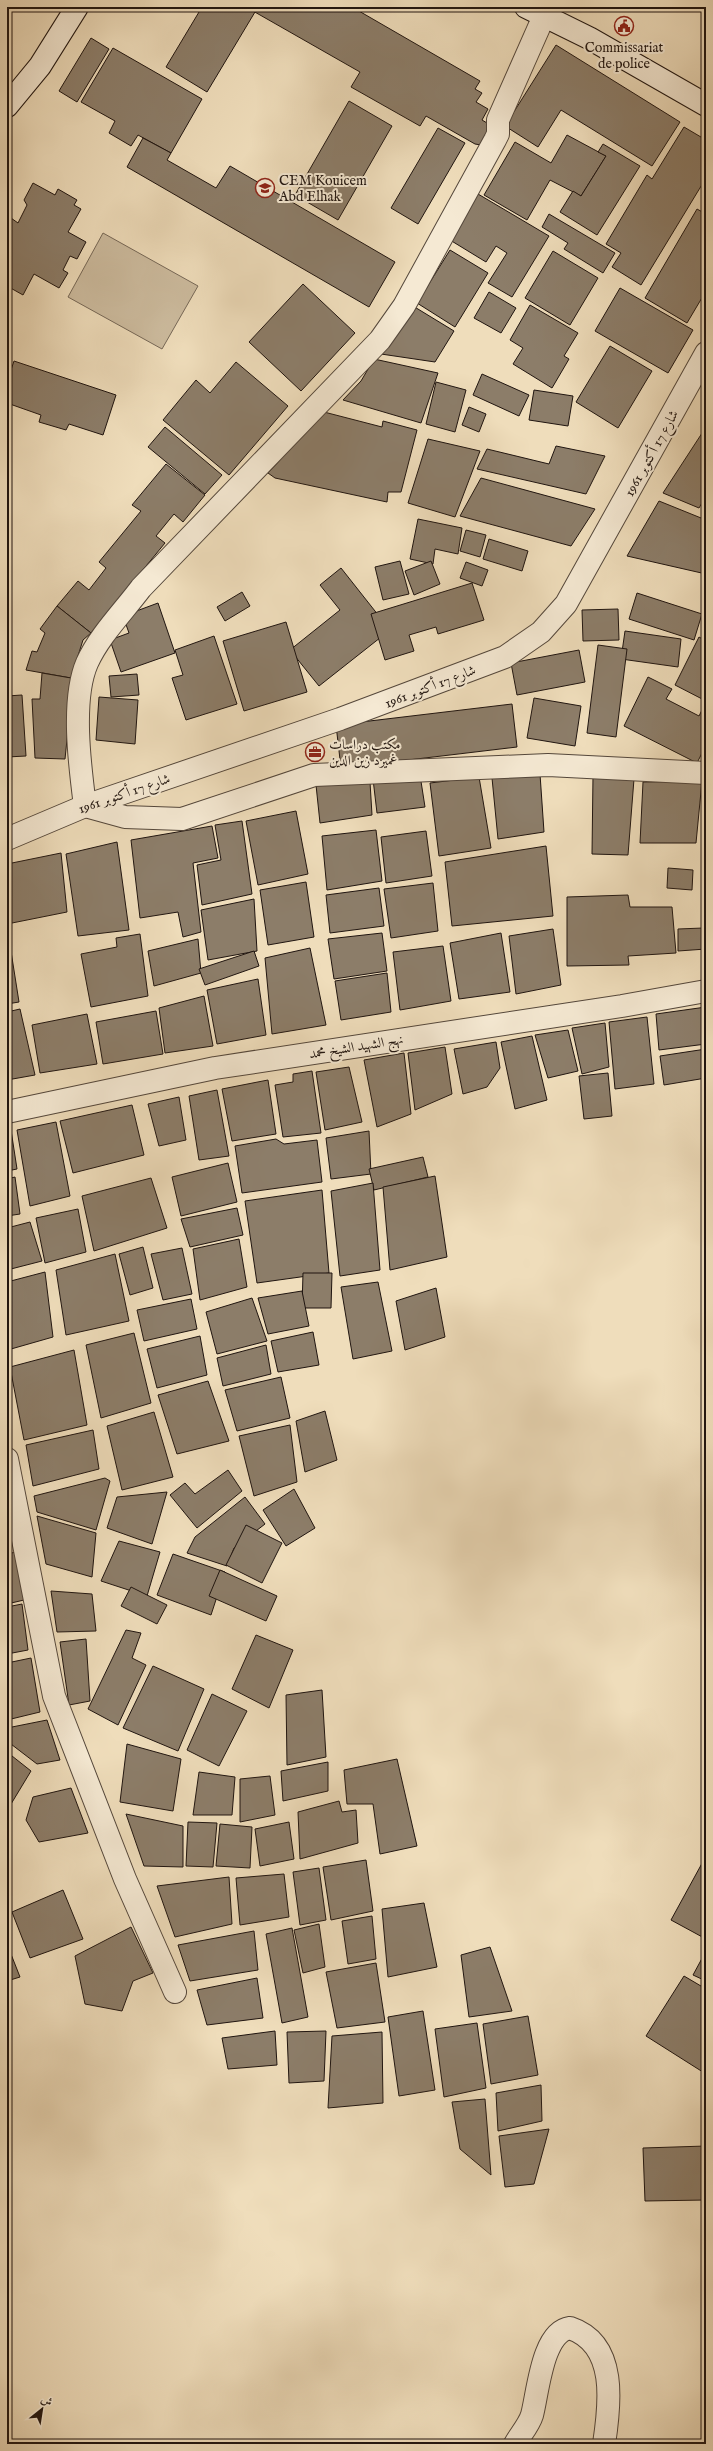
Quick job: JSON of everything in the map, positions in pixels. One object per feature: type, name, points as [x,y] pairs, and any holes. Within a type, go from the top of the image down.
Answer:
[{"type":"street","points":[[7,106],[40,66],[76,7]]},
{"type":"street","points":[[706,105],[589,38],[535,12],[498,120],[498,134],[404,306],[384,334],[141,588],[106,633],[87,663],[78,705],[80,760],[85,806],[125,817],[182,819],[314,775],[548,765],[706,774]]},
{"type":"street","name":"شارع 17 أكتوبر 1961","points":[[7,839],[85,806],[340,720],[504,657],[541,632],[566,604],[706,353]]},
{"type":"street","name":"نهج الشهيد الشيخ محمد","points":[[7,1112],[215,1068],[622,1006],[706,991]]},
{"type":"street","points":[[7,1460],[54,1696],[125,1879],[175,1992]]},
{"type":"street","points":[[515,2444],[531,2416],[542,2365],[551,2346],[562,2331],[570,2328],[595,2346],[604,2363],[609,2381],[608,2417],[604,2444]]},
{"type":"shaded area","points":[[103,233],[198,286],[162,349],[68,297]]},
{"type":"building","points":[[202,7],[246,7],[255,12],[207,92],[166,67]]},
{"type":"building","points":[[246,7],[352,7],[480,81],[475,89],[482,93],[476,102],[488,109],[482,120],[492,126],[487,146],[475,144],[426,116],[420,126],[351,87],[360,72]]},
{"type":"building","points":[[91,38],[109,49],[77,102],[59,91]]},
{"type":"building","points":[[556,45],[680,122],[652,166],[561,110],[538,147],[505,126]]},
{"type":"building","points":[[113,48],[202,99],[171,153],[138,135],[131,146],[109,133],[115,121],[81,102]]},
{"type":"building","name":"CEM Kouicem Abd Elhak","points":[[349,101],[392,126],[338,220],[295,195]]},
{"type":"building","points":[[684,127],[706,140],[706,178],[641,285],[612,267],[621,253],[606,244],[647,175],[652,179]]},
{"type":"building","name":"CEM Kouicem Abd Elhak","points":[[438,128],[465,143],[418,224],[391,208]]},
{"type":"building","points":[[567,135],[606,156],[581,196],[550,180],[527,220],[484,195],[515,142],[551,163]]},
{"type":"building","name":"CEM Kouicem Abd Elhak","points":[[143,138],[171,153],[167,160],[216,188],[230,166],[395,262],[369,307],[127,167]]},
{"type":"building","points":[[603,144],[640,166],[597,235],[560,212],[573,191],[581,196],[606,156],[598,152]]},
{"type":"building","points":[[33,183],[55,195],[58,189],[77,200],[74,205],[81,209],[68,232],[86,242],[77,259],[70,256],[63,270],[68,273],[59,288],[34,274],[23,295],[7,286],[7,225],[11,218],[18,223],[27,205],[24,200]]},
{"type":"building","points":[[478,194],[549,236],[512,297],[488,283],[507,253],[496,246],[486,262],[450,240]]},
{"type":"building","points":[[697,209],[706,214],[706,291],[687,323],[645,298]]},
{"type":"building","points":[[549,214],[615,253],[603,273],[564,249],[568,243],[542,227]]},
{"type":"building","points":[[450,250],[488,273],[455,327],[417,303]]},
{"type":"building","points":[[553,251],[598,278],[570,325],[525,298]]},
{"type":"building","points":[[303,284],[355,333],[301,391],[249,342]]},
{"type":"building","points":[[620,288],[693,330],[668,373],[595,331]]},
{"type":"building","points":[[489,292],[516,308],[501,333],[474,318]]},
{"type":"building","points":[[530,305],[578,333],[564,356],[569,359],[552,388],[513,364],[523,348],[510,340]]},
{"type":"building","points":[[413,306],[454,331],[435,362],[381,354]]},
{"type":"building","points":[[610,346],[652,371],[618,428],[576,402]]},
{"type":"building","points":[[374,359],[438,373],[421,423],[343,400],[361,381]]},
{"type":"building","points":[[14,361],[116,395],[103,435],[69,424],[66,430],[39,422],[41,415],[7,403],[7,382]]},
{"type":"building","points":[[236,362],[288,406],[229,475],[163,420],[196,380],[210,393]]},
{"type":"building","points":[[482,374],[529,395],[519,416],[473,395]]},
{"type":"building","points":[[436,382],[466,390],[455,432],[426,424]]},
{"type":"building","points":[[534,390],[573,396],[568,426],[529,420]]},
{"type":"building","points":[[469,407],[486,414],[479,432],[462,425]]},
{"type":"building","points":[[324,412],[382,427],[383,421],[417,430],[401,492],[388,492],[387,502],[275,478],[268,473]]},
{"type":"building","points":[[165,427],[222,475],[205,494],[148,447]]},
{"type":"building","points":[[706,427],[706,496],[699,508],[663,493]]},
{"type":"building","points":[[428,439],[480,451],[455,517],[408,503]]},
{"type":"building","points":[[556,446],[605,456],[586,494],[477,469],[487,449],[549,464]]},
{"type":"building","points":[[166,464],[205,495],[183,522],[174,514],[156,536],[165,543],[91,633],[57,606],[78,581],[89,590],[106,568],[99,562],[141,511],[132,505]]},
{"type":"building","points":[[481,478],[595,509],[571,546],[460,516]]},
{"type":"building","points":[[659,501],[706,520],[706,574],[627,556]]},
{"type":"building","points":[[418,519],[462,528],[458,554],[435,549],[433,564],[410,559]]},
{"type":"building","points":[[466,530],[486,535],[480,557],[460,551]]},
{"type":"building","points":[[489,539],[528,551],[522,571],[483,559]]},
{"type":"building","points":[[400,561],[409,594],[383,600],[375,567]]},
{"type":"building","points":[[431,561],[440,584],[414,595],[405,571]]},
{"type":"building","points":[[466,562],[488,570],[482,586],[460,578]]},
{"type":"building","points":[[341,568],[390,630],[319,686],[290,650],[340,610],[320,585]]},
{"type":"building","points":[[472,583],[484,620],[438,634],[436,627],[409,635],[414,651],[385,660],[371,614]]},
{"type":"building","points":[[242,592],[250,606],[225,621],[217,607]]},
{"type":"building","points":[[637,593],[702,614],[694,640],[629,619]]},
{"type":"building","points":[[158,603],[175,653],[121,672],[110,640],[129,633],[123,616]]},
{"type":"building","points":[[57,606],[91,633],[83,640],[71,678],[26,670],[32,651],[37,652],[45,633],[40,629]]},
{"type":"building","points":[[618,609],[619,640],[583,641],[582,610]]},
{"type":"building","points":[[286,622],[307,692],[244,711],[223,641]]},
{"type":"building","points":[[625,631],[681,639],[678,667],[621,659]]},
{"type":"building","points":[[214,636],[237,704],[186,720],[172,678],[183,675],[175,650]]},
{"type":"building","points":[[699,637],[706,641],[706,701],[675,685]]},
{"type":"building","points":[[598,645],[627,649],[616,737],[587,733]]},
{"type":"building","points":[[579,650],[585,682],[517,695],[511,663]]},
{"type":"building","points":[[42,673],[71,678],[71,700],[65,759],[35,758],[32,699],[40,699]]},
{"type":"building","points":[[137,674],[139,695],[111,697],[109,676]]},
{"type":"building","points":[[648,677],[672,689],[666,699],[699,716],[706,702],[706,745],[697,763],[624,726]]},
{"type":"building","points":[[22,695],[26,756],[7,757],[7,696]]},
{"type":"building","points":[[99,697],[138,700],[135,744],[96,740]]},
{"type":"building","points":[[534,698],[581,706],[575,746],[527,738]]},
{"type":"building","points":[[512,704],[517,747],[341,768],[336,725]]},
{"type":"building","points":[[540,774],[544,832],[498,839],[492,778]]},
{"type":"building","points":[[420,775],[425,807],[377,813],[373,779]]},
{"type":"building","points":[[593,776],[634,779],[628,855],[592,854]]},
{"type":"building","points":[[479,777],[491,848],[439,856],[430,783]]},
{"type":"building","points":[[702,781],[696,843],[640,843],[643,782]]},
{"type":"building","points":[[370,782],[372,815],[320,823],[316,785]]},
{"type":"building","points":[[296,811],[308,874],[258,885],[246,821]]},
{"type":"building","points":[[242,821],[252,894],[202,905],[197,865],[221,860],[215,825]]},
{"type":"building","points":[[212,826],[218,858],[193,863],[201,932],[183,937],[178,912],[140,918],[131,840]]},
{"type":"building","points":[[376,830],[382,881],[327,890],[322,836]]},
{"type":"building","points":[[426,831],[432,876],[386,883],[381,837]]},
{"type":"building","points":[[117,842],[129,930],[78,936],[66,854]]},
{"type":"building","points":[[546,846],[553,916],[452,926],[445,862]]},
{"type":"building","points":[[61,853],[67,912],[7,924],[7,864]]},
{"type":"building","points":[[668,868],[693,870],[692,890],[667,888]]},
{"type":"building","points":[[306,882],[314,937],[268,945],[260,890]]},
{"type":"building","points":[[433,883],[438,931],[391,938],[384,889]]},
{"type":"building","points":[[379,888],[384,926],[330,933],[326,895]]},
{"type":"building","points":[[706,894],[706,949],[678,951],[678,929],[703,928],[702,895]]},
{"type":"building","points":[[628,895],[630,907],[672,907],[676,953],[628,956],[629,965],[567,966],[567,897]]},
{"type":"building","points":[[254,899],[257,951],[208,960],[201,910]]},
{"type":"building","points":[[553,929],[561,985],[516,994],[509,936]]},
{"type":"building","points":[[382,933],[387,971],[334,979],[328,939]]},
{"type":"building","points":[[501,933],[510,992],[459,999],[450,943]]},
{"type":"building","points":[[140,934],[148,996],[91,1007],[81,954],[117,947],[116,938]]},
{"type":"building","points":[[198,939],[201,973],[154,986],[148,951]]},
{"type":"building","points":[[10,945],[19,1002],[7,1004],[7,946]]},
{"type":"building","points":[[443,946],[451,1001],[400,1010],[393,952]]},
{"type":"building","points":[[310,948],[326,1025],[272,1034],[265,958]]},
{"type":"building","points":[[254,951],[259,966],[205,985],[199,969]]},
{"type":"building","points":[[387,973],[391,1012],[341,1020],[335,981]]},
{"type":"building","points":[[258,979],[266,1035],[217,1044],[207,990]]},
{"type":"building","points":[[204,996],[213,1046],[165,1053],[159,1008]]},
{"type":"building","points":[[706,1007],[706,1044],[659,1050],[656,1014]]},
{"type":"building","points":[[20,1009],[35,1075],[7,1080],[7,1012]]},
{"type":"building","points":[[156,1011],[163,1054],[103,1064],[96,1022]]},
{"type":"building","points":[[87,1014],[97,1064],[40,1073],[32,1025]]},
{"type":"building","points":[[647,1017],[654,1084],[615,1089],[609,1022]]},
{"type":"building","points":[[605,1023],[609,1067],[582,1074],[572,1028]]},
{"type":"building","points":[[568,1030],[578,1071],[548,1078],[535,1035]]},
{"type":"building","points":[[532,1036],[547,1100],[515,1109],[501,1042]]},
{"type":"building","points":[[496,1042],[500,1068],[487,1087],[463,1094],[454,1049]]},
{"type":"building","points":[[445,1047],[452,1094],[415,1110],[408,1053]]},
{"type":"building","points":[[706,1049],[706,1078],[664,1085],[660,1056]]},
{"type":"building","points":[[404,1053],[411,1114],[377,1127],[364,1060]]},
{"type":"building","points":[[349,1067],[362,1122],[325,1130],[316,1072]]},
{"type":"building","points":[[312,1071],[321,1133],[283,1137],[275,1085],[293,1082],[293,1074]]},
{"type":"building","points":[[608,1073],[612,1116],[584,1119],[579,1076]]},
{"type":"building","points":[[268,1080],[276,1134],[232,1141],[222,1089]]},
{"type":"building","points":[[217,1090],[229,1156],[199,1160],[189,1096]]},
{"type":"building","points":[[179,1097],[186,1140],[159,1146],[148,1104]]},
{"type":"building","points":[[132,1105],[144,1155],[73,1173],[60,1121]]},
{"type":"building","points":[[56,1122],[70,1196],[30,1206],[17,1130]]},
{"type":"building","points":[[11,1130],[17,1169],[7,1171],[7,1131]]},
{"type":"building","points":[[369,1131],[371,1174],[331,1179],[326,1138]]},
{"type":"building","points":[[276,1139],[284,1144],[317,1140],[322,1182],[242,1193],[235,1146]]},
{"type":"building","points":[[423,1157],[428,1177],[374,1190],[369,1169]]},
{"type":"building","points":[[228,1163],[237,1202],[181,1216],[172,1177]]},
{"type":"building","points":[[435,1176],[447,1257],[390,1270],[383,1187]]},
{"type":"building","points":[[15,1177],[20,1214],[7,1216],[7,1179]]},
{"type":"building","points":[[151,1178],[167,1228],[94,1251],[82,1196]]},
{"type":"building","points":[[373,1183],[380,1270],[340,1276],[331,1191]]},
{"type":"building","points":[[322,1190],[329,1273],[257,1283],[245,1201]]},
{"type":"building","points":[[237,1208],[243,1235],[190,1247],[181,1219]]},
{"type":"building","points":[[78,1209],[86,1252],[45,1263],[36,1218]]},
{"type":"building","points":[[30,1222],[42,1261],[7,1270],[7,1228]]},
{"type":"building","points":[[239,1239],[247,1287],[200,1300],[193,1249]]},
{"type":"building","points":[[143,1247],[153,1288],[130,1295],[119,1254]]},
{"type":"building","points":[[182,1248],[192,1294],[163,1300],[151,1254]]},
{"type":"building","points":[[115,1254],[129,1321],[66,1335],[56,1270]]},
{"type":"building","points":[[45,1272],[53,1337],[11,1349],[7,1331],[7,1282]]},
{"type":"building","points":[[303,1273],[332,1273],[331,1308],[302,1308]]},
{"type":"building","points":[[378,1282],[392,1351],[353,1359],[341,1287]]},
{"type":"building","points":[[436,1288],[445,1337],[405,1350],[396,1301]]},
{"type":"building","points":[[302,1291],[309,1326],[268,1334],[258,1298]]},
{"type":"building","points":[[252,1298],[267,1341],[217,1354],[206,1312]]},
{"type":"building","points":[[191,1299],[197,1329],[144,1341],[137,1310]]},
{"type":"building","points":[[313,1332],[319,1365],[278,1372],[271,1341]]},
{"type":"building","points":[[134,1333],[151,1403],[101,1418],[86,1345]]},
{"type":"building","points":[[200,1336],[207,1375],[157,1388],[147,1349]]},
{"type":"building","points":[[266,1345],[271,1374],[223,1386],[217,1358]]},
{"type":"building","points":[[74,1350],[87,1425],[24,1440],[10,1367]]},
{"type":"building","points":[[281,1377],[290,1418],[237,1431],[225,1390]]},
{"type":"building","points":[[208,1381],[229,1441],[177,1454],[158,1395]]},
{"type":"building","points":[[325,1411],[337,1460],[305,1472],[296,1421]]},
{"type":"building","points":[[154,1412],[173,1477],[122,1490],[107,1426]]},
{"type":"building","points":[[290,1425],[297,1482],[254,1496],[239,1436]]},
{"type":"building","points":[[93,1430],[99,1469],[33,1486],[26,1445]]},
{"type":"building","points":[[228,1470],[242,1491],[197,1528],[170,1495],[185,1483],[195,1494]]},
{"type":"building","points":[[105,1478],[110,1481],[96,1530],[37,1512],[34,1496]]},
{"type":"building","points":[[294,1489],[315,1528],[286,1546],[263,1510]]},
{"type":"building","points":[[167,1492],[152,1544],[107,1528],[117,1497]]},
{"type":"building","points":[[245,1497],[265,1524],[234,1548],[227,1566],[187,1553],[195,1537]]},
{"type":"building","points":[[37,1516],[96,1533],[92,1577],[46,1564]]},
{"type":"building","points":[[7,1520],[10,1539],[7,1540]]},
{"type":"building","points":[[246,1525],[282,1543],[262,1583],[226,1565]]},
{"type":"building","points":[[119,1541],[160,1552],[147,1596],[101,1581]]},
{"type":"building","points":[[16,1552],[24,1600],[7,1604],[7,1554]]},
{"type":"building","points":[[173,1554],[225,1572],[211,1615],[157,1595]]},
{"type":"building","points":[[220,1570],[277,1596],[266,1621],[209,1596]]},
{"type":"building","points":[[131,1587],[167,1605],[157,1624],[121,1606]]},
{"type":"building","points":[[51,1591],[92,1594],[96,1631],[57,1632]]},
{"type":"building","points":[[22,1604],[28,1650],[7,1654],[7,1607]]},
{"type":"building","points":[[126,1630],[141,1633],[132,1658],[146,1665],[118,1725],[88,1709]]},
{"type":"building","points":[[256,1635],[293,1650],[269,1708],[232,1689]]},
{"type":"building","points":[[86,1639],[90,1701],[69,1705],[60,1642]]},
{"type":"building","points":[[31,1658],[40,1712],[7,1720],[7,1663]]},
{"type":"building","points":[[153,1666],[204,1689],[178,1751],[123,1728]]},
{"type":"building","points":[[322,1690],[326,1757],[287,1765],[286,1695]]},
{"type":"building","points":[[212,1694],[247,1711],[219,1766],[187,1750]]},
{"type":"building","points":[[47,1720],[60,1760],[37,1764],[7,1741],[7,1728]]},
{"type":"building","points":[[127,1744],[181,1759],[173,1811],[120,1802]]},
{"type":"building","points":[[7,1752],[31,1771],[8,1809],[7,1808]]},
{"type":"building","points":[[397,1759],[417,1846],[380,1854],[373,1804],[347,1804],[344,1770]]},
{"type":"building","points":[[328,1762],[328,1791],[283,1801],[281,1771]]},
{"type":"building","points":[[199,1772],[235,1777],[232,1815],[193,1815]]},
{"type":"building","points":[[270,1776],[275,1815],[240,1822],[240,1779]]},
{"type":"building","points":[[71,1788],[88,1833],[39,1842],[26,1820],[33,1797]]},
{"type":"building","points":[[339,1801],[342,1812],[356,1810],[358,1843],[300,1859],[298,1812]]},
{"type":"building","points":[[126,1814],[183,1826],[183,1867],[144,1866]]},
{"type":"building","points":[[188,1822],[217,1823],[213,1867],[186,1866]]},
{"type":"building","points":[[289,1822],[294,1859],[260,1866],[255,1829]]},
{"type":"building","points":[[220,1824],[252,1827],[250,1868],[216,1866]]},
{"type":"building","points":[[706,1856],[706,1939],[671,1920]]},
{"type":"building","points":[[366,1860],[373,1911],[331,1920],[323,1867]]},
{"type":"building","points":[[319,1868],[326,1920],[300,1925],[293,1872]]},
{"type":"building","points":[[284,1874],[289,1917],[240,1925],[236,1878]]},
{"type":"building","points":[[229,1877],[232,1924],[175,1937],[157,1886]]},
{"type":"building","points":[[63,1890],[83,1939],[30,1958],[12,1912]]},
{"type":"building","points":[[424,1903],[437,1967],[388,1977],[382,1909]]},
{"type":"building","points":[[372,1916],[376,1959],[348,1964],[342,1921]]},
{"type":"building","points":[[319,1924],[325,1967],[303,1973],[294,1930]]},
{"type":"building","points":[[131,1927],[153,1973],[133,1981],[122,2011],[85,2004],[75,1956]]},
{"type":"building","points":[[292,1928],[308,2017],[282,2023],[266,1934]]},
{"type":"building","points":[[254,1931],[258,1970],[190,1981],[178,1945]]},
{"type":"building","points":[[7,1944],[20,1977],[7,1981]]},
{"type":"building","points":[[490,1947],[512,2011],[469,2017],[461,1955]]},
{"type":"building","points":[[706,1951],[706,1981],[693,1975]]},
{"type":"building","points":[[376,1963],[385,2022],[337,2028],[326,1972]]},
{"type":"building","points":[[684,1976],[706,1989],[706,2074],[646,2036]]},
{"type":"building","points":[[257,1978],[263,2018],[207,2025],[197,1990]]},
{"type":"building","points":[[423,2011],[435,2090],[399,2096],[388,2017]]},
{"type":"building","points":[[528,2016],[538,2075],[491,2084],[483,2024]]},
{"type":"building","points":[[477,2023],[486,2088],[444,2097],[435,2029]]},
{"type":"building","points":[[275,2031],[277,2065],[228,2069],[222,2038]]},
{"type":"building","points":[[326,2031],[324,2081],[289,2083],[287,2032]]},
{"type":"building","points":[[382,2032],[383,2103],[328,2108],[332,2036]]},
{"type":"building","points":[[541,2085],[542,2121],[498,2131],[496,2093]]},
{"type":"building","points":[[485,2099],[491,2175],[460,2149],[452,2102]]},
{"type":"building","points":[[549,2129],[534,2184],[505,2187],[499,2136]]},
{"type":"building","points":[[706,2146],[706,2200],[645,2201],[643,2148]]},
{"type":"place","name":"Commissariat de police","points":[[624,26]]},
{"type":"place","name":"CEM Kouicem Abd Elhak","points":[[265,188]]},
{"type":"place","name":"مكتب دراسات غميرد زين الدين","points":[[315,752]]}]
